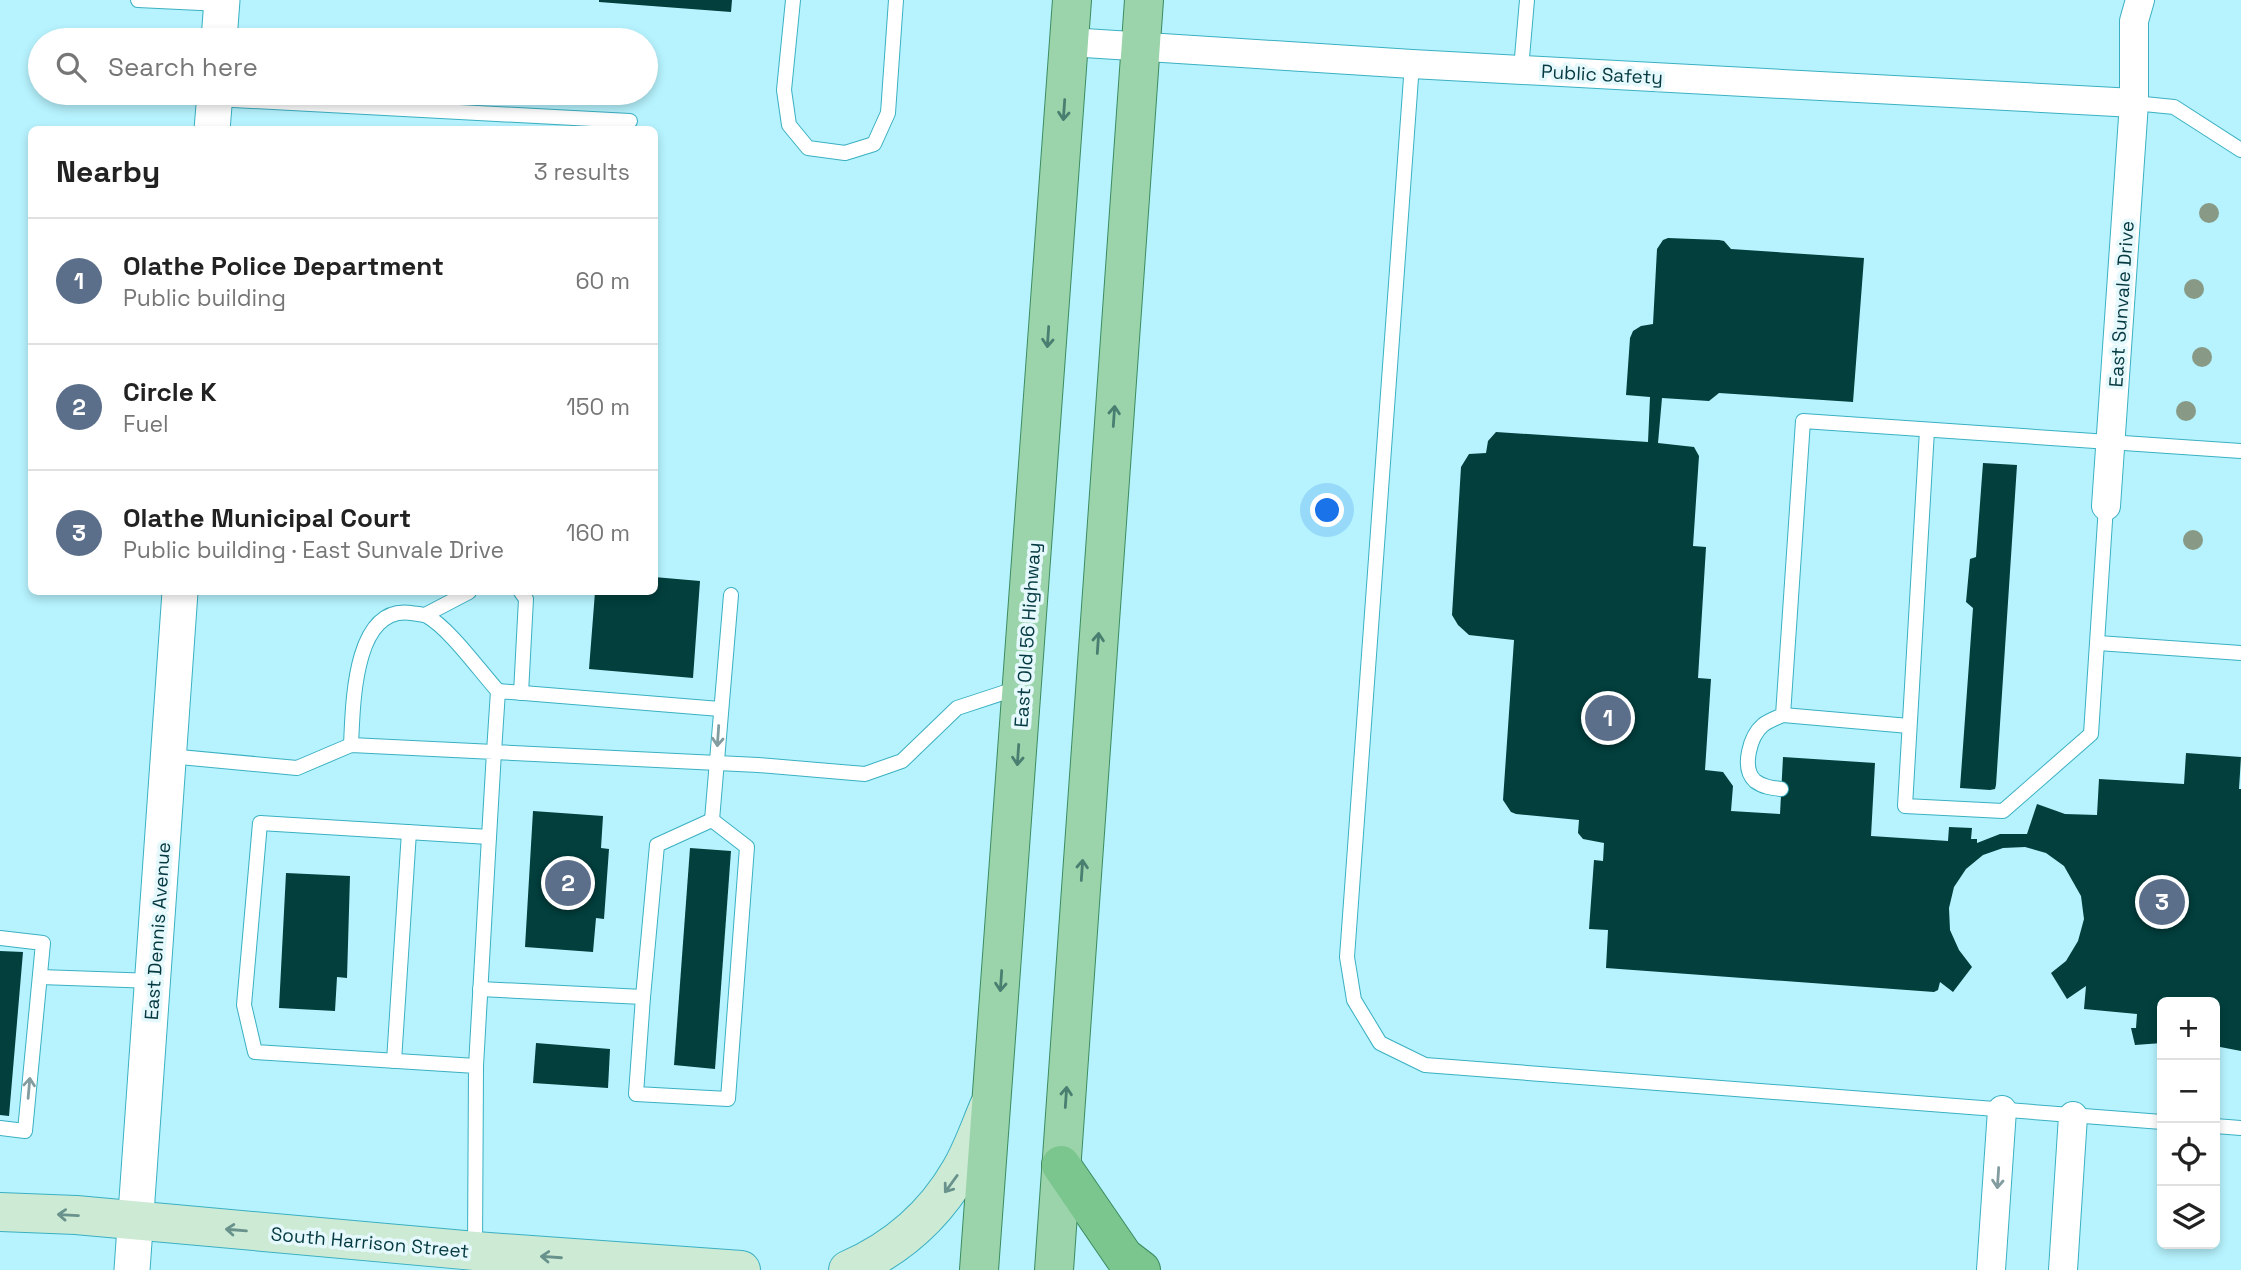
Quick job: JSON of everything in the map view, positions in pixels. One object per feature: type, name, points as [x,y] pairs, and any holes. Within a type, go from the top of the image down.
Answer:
[{"type":"highway","points":[[1061,1165],[1124,1257],[1141,1270]]},
{"type":"main road","name":"East Old 56 Highway","points":[[979,1270],[1072,0]]},
{"type":"main road","points":[[1054,1270],[1144,0]]},
{"type":"main road","points":[[848,1270],[871,1260],[898,1243],[928,1216],[961,1170],[992,1101]]},
{"type":"main road","name":"South Harrison Street","points":[[0,1212],[741,1270]]},
{"type":"street","name":"East Sunvale Drive","points":[[2106,506],[2134,103],[2134,21],[2140,0]]},
{"type":"street","points":[[220,28],[221,2]]},
{"type":"street","name":"Public Safety","points":[[1069,42],[1412,64],[2134,103]]},
{"type":"street","name":"East Dennis Avenue","points":[[132,1270],[180,595]]},
{"type":"street","points":[[1991,1270],[2002,1110]]},
{"type":"street","points":[[2063,1270],[2073,1116]]},
{"type":"lane","points":[[138,0],[221,2]]},
{"type":"lane","points":[[793,0],[785,90],[789,125],[808,148],[845,153],[874,144],[888,113],[896,0]]},
{"type":"lane","points":[[1521,69],[1527,0]]},
{"type":"lane","points":[[1412,64],[1347,957],[1354,1000],[1380,1044],[1425,1065],[2157,1122]]},
{"type":"lane","points":[[2134,103],[2174,107],[2241,150]]},
{"type":"lane","points":[[214,107],[630,121]]},
{"type":"lane","points":[[1783,715],[1803,421],[2241,451]]},
{"type":"lane","points":[[1927,430],[1905,806],[2003,811],[2091,734],[2106,506]]},
{"type":"lane","points":[[425,615],[463,595]]},
{"type":"lane","points":[[521,693],[526,599],[523,595]]},
{"type":"lane","points":[[712,820],[731,595]]},
{"type":"lane","points":[[351,745],[356,681],[367,640],[383,618],[398,611],[425,615],[444,629],[498,691],[720,709]]},
{"type":"lane","points":[[2098,643],[2241,653]]},
{"type":"lane","points":[[169,756],[297,768],[351,745],[716,763],[865,774],[902,761],[957,708],[1023,687]]},
{"type":"lane","points":[[475,1251],[476,1066],[498,691]]},
{"type":"lane","points":[[1781,789],[1768,788],[1756,782],[1752,776],[1749,758],[1753,737],[1763,725],[1783,715],[1909,726]]},
{"type":"lane","points":[[712,820],[747,847],[728,1099],[636,1094],[657,845],[712,820]]},
{"type":"lane","points":[[476,1066],[255,1052],[244,1005],[260,822],[489,836]]},
{"type":"lane","points":[[394,1061],[409,831]]},
{"type":"lane","points":[[0,939],[43,943],[25,1131],[0,1128]]},
{"type":"lane","points":[[40,977],[154,981]]},
{"type":"lane","points":[[480,989],[643,997]]},
{"type":"lane","points":[[2220,1126],[2241,1128]]},
{"type":"building","points":[[599,0],[732,0],[731,12]]},
{"type":"building","points":[[1663,240],[1719,240],[1724,241],[1731,249],[1864,258],[1853,402],[1719,393],[1709,401],[1662,398],[1658,443],[1694,447],[1699,456],[1693,546],[1706,547],[1698,678],[1711,679],[1705,770],[1723,772],[1733,786],[1731,811],[1780,814],[1783,757],[1875,763],[1871,836],[1948,841],[1949,827],[1972,828],[1971,839],[1977,839],[1977,843],[2000,834],[2027,834],[2037,804],[2065,814],[2097,815],[2099,779],[2184,784],[2186,753],[2241,757],[2241,1051],[2220,1047],[2220,997],[2157,997],[2157,1043],[2135,1045],[2131,1028],[2136,1028],[2137,1014],[2084,1009],[2086,986],[2067,999],[2051,973],[2066,961],[2078,941],[2084,919],[2081,896],[2064,866],[2046,853],[2025,847],[2003,848],[1983,855],[1966,869],[1954,887],[1949,908],[1950,930],[1959,950],[1972,967],[1953,992],[1940,982],[1938,990],[1934,992],[1606,968],[1608,930],[1589,929],[1594,860],[1603,861],[1604,843],[1583,839],[1578,833],[1579,820],[1516,814],[1511,812],[1503,800],[1514,640],[1469,635],[1452,615],[1461,467],[1469,454],[1486,453],[1488,441],[1496,432],[1648,442],[1650,397],[1626,395],[1630,338],[1633,331],[1641,326],[1653,324],[1657,249]]},
{"type":"building","points":[[1983,463],[2017,465],[1996,785],[1995,789],[1990,790],[1960,788],[1973,608],[1966,602],[1970,559],[1976,557]]},
{"type":"building","points":[[658,577],[700,581],[693,678],[589,669],[595,595],[658,595]]},
{"type":"building","points":[[533,811],[603,816],[601,848],[609,849],[604,919],[596,918],[593,952],[525,947]]},
{"type":"building","points":[[690,848],[731,851],[715,1069],[674,1065]]},
{"type":"building","points":[[286,873],[350,876],[347,978],[337,977],[335,1011],[279,1008]]},
{"type":"building","points":[[0,951],[23,952],[9,1116],[0,1115]]},
{"type":"building","points":[[536,1043],[610,1049],[608,1088],[533,1083]]},
{"type":"place","name":"Olathe Police Department","points":[[1608,718]]},
{"type":"place","name":"Circle K","points":[[568,883]]},
{"type":"place","name":"Olathe Municipal Court","points":[[2162,902]]}]
